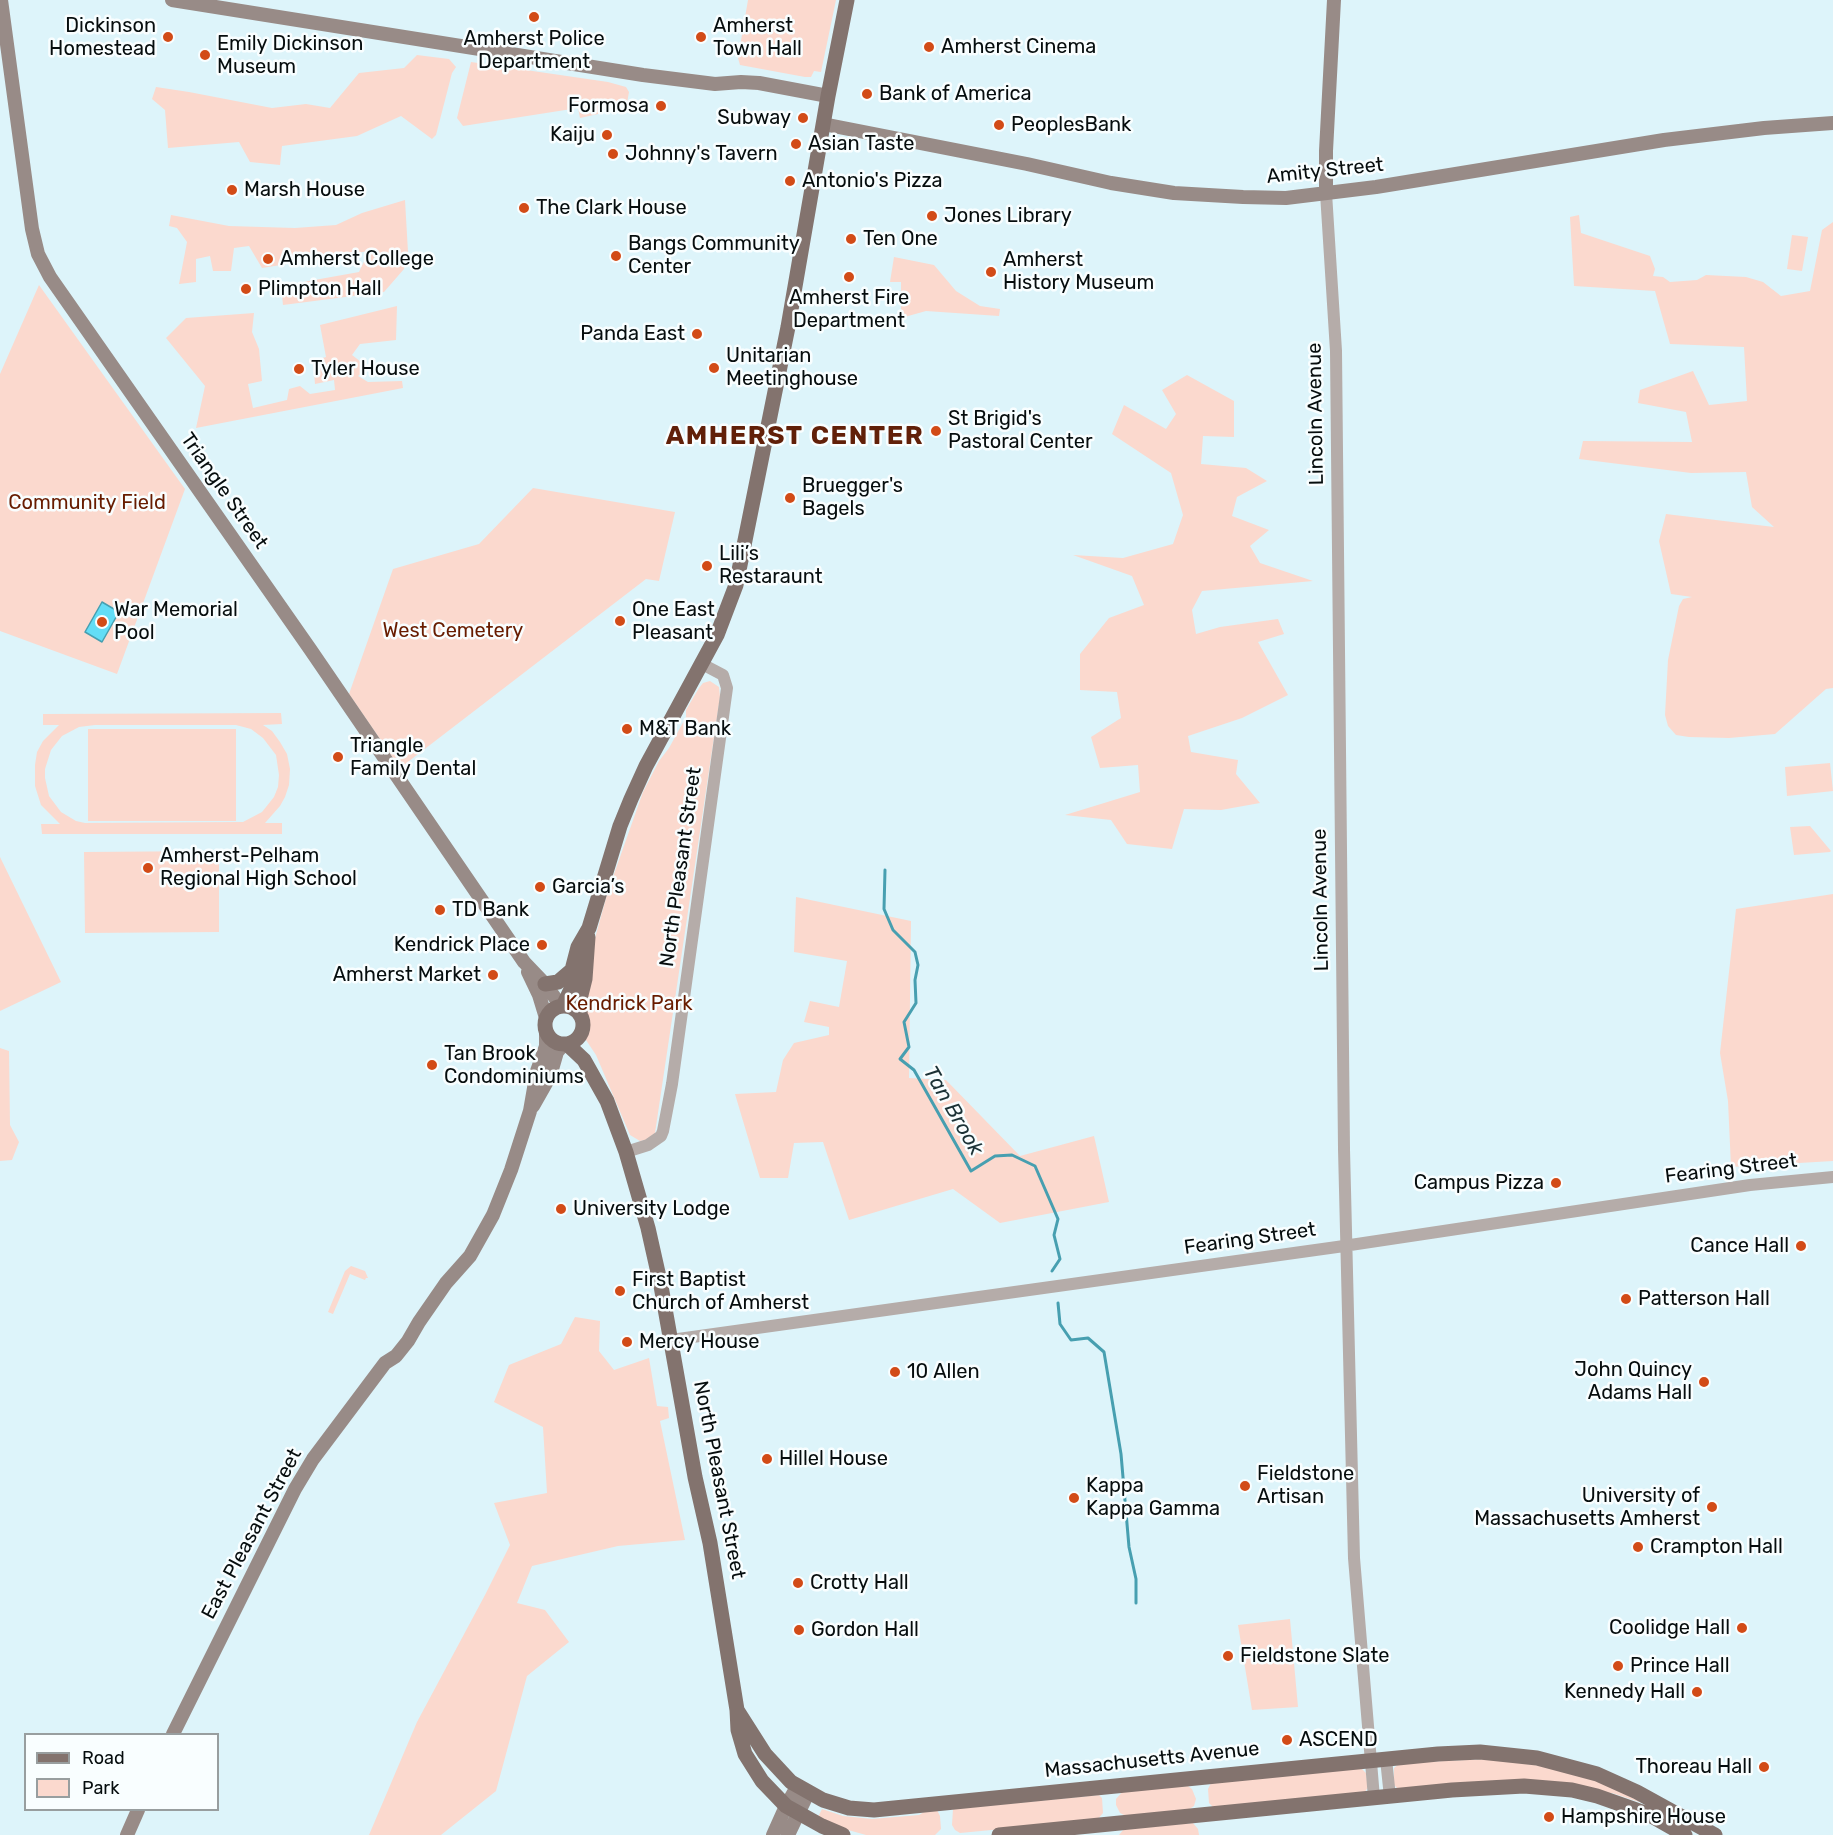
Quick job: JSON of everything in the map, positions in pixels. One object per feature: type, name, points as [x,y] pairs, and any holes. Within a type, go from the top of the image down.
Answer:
[{"type":"main road","name":"Triangle Street","points":[[1,0],[32,229],[38,254],[50,277],[310,649],[524,962],[562,1006]]},
{"type":"main road","points":[[172,0],[643,75],[716,84],[751,82],[828,96]]},
{"type":"main road","points":[[566,1044],[581,1034],[583,1024],[580,1015],[581,995],[585,979],[589,928],[620,826],[646,766],[702,664],[724,619],[734,592],[788,327],[847,0]]},
{"type":"main road","name":"Lincoln Avenue","points":[[1326,193],[1334,0]]},
{"type":"main road","name":"Amity Street","points":[[823,124],[1111,183],[1190,195],[1286,198],[1674,139],[1764,128],[1833,123]]},
{"type":"main road","points":[[562,1006],[573,985],[572,970],[578,947],[589,928]]},
{"type":"main road","name":"Triangle Street","points":[[524,962],[539,995],[546,1025]]},
{"type":"main road","points":[[545,984],[558,982],[572,970]]},
{"type":"main road","points":[[580,1015],[570,1007],[562,1006],[552,1010],[546,1025],[553,1041],[566,1044],[584,1060],[607,1101],[627,1152]]},
{"type":"main road","name":"East Pleasant Street","points":[[173,1733],[295,1489],[313,1459],[385,1363],[389,1350],[418,1322],[470,1256],[493,1215],[512,1170],[530,1111],[537,1071],[546,1046],[546,1025]]},
{"type":"main road","points":[[581,1034],[601,1074],[607,1101]]},
{"type":"main road","name":"East Pleasant Street","points":[[530,1111],[545,1088],[554,1060],[566,1044]]},
{"type":"main road","name":"North Pleasant Street","points":[[627,1152],[648,1228],[671,1340],[720,1601],[738,1730],[748,1762],[769,1789],[792,1809]]},
{"type":"main road","name":"North Pleasant Street","points":[[737,1710],[765,1754],[802,1790]]},
{"type":"main road","name":"Massachusetts Avenue","points":[[802,1790],[837,1806],[874,1810],[1438,1754],[1480,1752],[1558,1762],[1597,1774],[1623,1785],[1715,1835]]},
{"type":"main road","points":[[999,1835],[1512,1786],[1572,1790],[1619,1803],[1648,1814],[1685,1835]]},
{"type":"main road","points":[[773,1835],[792,1809],[802,1790]]},
{"type":"main road","points":[[788,1835],[792,1809]]},
{"type":"main road","points":[[792,1809],[843,1835]]},
{"type":"main road","points":[[127,1835],[137,1811]]},
{"type":"street","name":"Lincoln Avenue","points":[[1326,193],[1336,351],[1340,868],[1354,1567],[1378,1760],[1390,1797]]},
{"type":"street","name":"North Pleasant Street","points":[[627,1152],[654,1142],[663,1131],[681,1022],[727,688],[723,675],[702,664]]},
{"type":"street","name":"Fearing Street","points":[[671,1340],[1347,1245],[1741,1186],[1833,1177]]},
{"type":"street","name":"Lincoln Avenue","points":[[1374,1798],[1378,1760]]},
{"type":"green space","points":[[748,0],[836,0],[821,72],[814,71],[811,77],[805,77],[740,65],[738,58]]},
{"type":"green space","points":[[417,55],[449,59],[456,67],[452,73],[436,135],[432,139],[401,116],[357,136],[282,146],[280,165],[250,162],[239,142],[168,148],[165,110],[152,99],[156,87],[272,108],[306,104],[330,108],[359,73],[404,68]]},
{"type":"green space","points":[[471,62],[608,82],[626,87],[629,92],[627,103],[580,118],[578,108],[463,126],[457,118]]},
{"type":"green space","points":[[405,200],[408,252],[404,269],[384,292],[283,305],[281,286],[359,272],[369,251],[262,268],[249,246],[234,248],[231,271],[213,271],[210,256],[196,259],[196,282],[179,284],[187,242],[177,228],[169,226],[171,215],[229,226],[295,228],[336,225],[362,213]]},
{"type":"green space","points":[[1579,215],[1581,233],[1650,256],[1655,269],[1653,276],[1663,277],[1670,282],[1697,280],[1706,275],[1746,277],[1763,282],[1781,296],[1810,291],[1822,230],[1833,222],[1833,688],[1826,689],[1775,734],[1729,738],[1676,735],[1668,726],[1665,715],[1668,660],[1679,606],[1683,599],[1692,597],[1671,594],[1659,541],[1666,514],[1774,527],[1752,507],[1746,472],[1691,473],[1579,459],[1583,441],[1692,442],[1686,412],[1638,403],[1640,390],[1693,371],[1709,405],[1747,401],[1744,347],[1670,344],[1655,291],[1574,286],[1570,217]]},
{"type":"green space","points":[[1792,235],[1808,237],[1802,271],[1787,269]]},
{"type":"green space","points":[[894,257],[934,265],[956,291],[980,306],[1000,309],[999,316],[926,311],[901,318],[901,282],[890,282]]},
{"type":"green space","name":"Community Field","points":[[39,285],[185,489],[117,674],[0,631],[0,374]]},
{"type":"green space","points":[[397,306],[396,340],[360,344],[352,355],[369,368],[358,376],[368,382],[402,381],[403,388],[196,428],[205,386],[166,338],[186,318],[254,313],[252,332],[259,349],[262,381],[248,384],[253,408],[287,400],[289,389],[300,386],[310,394],[335,390],[334,380],[315,384],[313,361],[326,357],[320,325]]},
{"type":"green space","points":[[1187,375],[1234,401],[1234,437],[1203,436],[1201,464],[1246,468],[1267,481],[1237,497],[1232,516],[1269,530],[1250,546],[1260,563],[1313,581],[1202,591],[1192,610],[1196,634],[1220,627],[1278,619],[1284,634],[1258,642],[1288,695],[1242,718],[1188,736],[1191,752],[1238,760],[1236,774],[1260,803],[1221,810],[1184,809],[1172,849],[1127,844],[1111,820],[1065,815],[1140,792],[1138,765],[1100,768],[1091,737],[1121,718],[1117,692],[1080,690],[1080,654],[1109,618],[1144,605],[1132,576],[1073,555],[1123,558],[1173,544],[1183,515],[1171,473],[1112,434],[1124,405],[1166,429],[1176,414],[1162,390]]},
{"type":"green space","name":"West Cemetery","points":[[533,488],[675,512],[659,581],[646,579],[400,768],[349,694],[393,569],[479,544]]},
{"type":"green space","name":"Kendrick Park","points":[[710,681],[719,687],[720,697],[655,1133],[646,1140],[640,1141],[630,1135],[596,1055],[586,1040],[586,1021],[582,1006],[589,960],[608,891],[643,792],[686,717],[686,710],[699,688],[703,683]]},
{"type":"green space","points":[[281,713],[282,724],[263,725],[272,731],[280,742],[287,754],[290,769],[289,785],[285,797],[265,823],[282,823],[282,834],[42,834],[41,824],[60,824],[41,805],[35,786],[37,752],[43,741],[59,725],[43,725],[43,714]],"holes":[[[236,725],[251,729],[263,738],[276,755],[279,775],[274,797],[262,812],[243,822],[85,823],[76,821],[61,812],[49,796],[45,769],[51,750],[62,736],[79,727]]]},
{"type":"green space","points":[[88,729],[236,729],[236,821],[88,821]]},
{"type":"green space","points":[[1830,763],[1833,791],[1787,796],[1785,767]]},
{"type":"green space","points":[[1810,826],[1831,851],[1794,855],[1790,827]]},
{"type":"green space","points":[[219,851],[219,932],[85,933],[84,852]]},
{"type":"green space","points":[[0,857],[61,982],[0,1011]]},
{"type":"green space","points":[[1833,894],[1833,1161],[1731,1167],[1728,1101],[1720,1053],[1736,909]]},
{"type":"green space","points":[[796,897],[911,921],[909,1078],[946,1080],[1020,1156],[1094,1136],[1109,1202],[1000,1223],[953,1189],[849,1220],[823,1142],[794,1143],[788,1178],[760,1178],[735,1094],[776,1092],[783,1060],[794,1043],[829,1035],[829,1027],[804,1022],[810,1001],[839,1007],[847,961],[794,952]]},
{"type":"green space","points":[[0,1048],[9,1051],[10,1125],[19,1142],[12,1160],[0,1161]]},
{"type":"green space","points":[[351,1266],[365,1271],[368,1278],[365,1280],[350,1274],[333,1314],[328,1312],[345,1271]]},
{"type":"green space","points":[[575,1317],[600,1321],[599,1351],[614,1370],[649,1358],[657,1406],[668,1407],[669,1418],[660,1421],[685,1540],[618,1546],[532,1566],[517,1603],[545,1610],[569,1642],[527,1676],[496,1791],[441,1835],[369,1835],[417,1722],[510,1545],[494,1503],[547,1493],[543,1427],[494,1402],[509,1365],[561,1344]]},
{"type":"green space","points":[[1290,1619],[1298,1707],[1252,1710],[1238,1625]]},
{"type":"green space","points":[[1488,1759],[1550,1767],[1581,1775],[1621,1791],[1642,1803],[1612,1793],[1397,1788],[1394,1785],[1394,1768],[1400,1763]]},
{"type":"green space","points":[[1361,1768],[1366,1773],[1368,1787],[1365,1792],[1213,1807],[1209,1803],[1208,1789],[1211,1783]]},
{"type":"green space","points":[[1188,1786],[1192,1789],[1196,1799],[1194,1806],[1188,1810],[1126,1816],[1120,1813],[1116,1805],[1116,1799],[1123,1791]]},
{"type":"green space","points":[[1099,1795],[1102,1798],[1103,1813],[1097,1820],[960,1833],[952,1825],[953,1809]]},
{"type":"green space","points":[[822,1809],[843,1816],[872,1819],[919,1815],[927,1810],[937,1810],[941,1829],[935,1835],[866,1835],[841,1828],[818,1817]]},
{"type":"green space","points":[[1193,1823],[1199,1835],[1119,1835],[1124,1829]]},
{"type":"water","name":"War Memorial Pool","points":[[102,602],[119,612],[102,642],[85,632]]},
{"type":"waterway","name":"Tan Brook","points":[[885,870],[884,909],[893,930],[915,952],[918,965],[915,980],[916,1003],[904,1022],[909,1047],[900,1059],[914,1070],[971,1171],[995,1156],[1012,1155],[1035,1166],[1058,1219],[1054,1235],[1060,1259],[1052,1271]]},
{"type":"waterway","name":"Tan Brook","points":[[1058,1303],[1060,1324],[1071,1340],[1088,1338],[1104,1352],[1121,1454],[1129,1547],[1136,1579],[1136,1603]]},
{"type":"place","name":"Amherst Police Department","points":[[534,17]]},
{"type":"place","name":"Dickinson Homestead","points":[[168,37]]},
{"type":"place","name":"Amherst Town Hall","points":[[701,37]]},
{"type":"place","name":"Amherst Cinema","points":[[929,47]]},
{"type":"place","name":"Emily Dickinson Museum","points":[[205,55]]},
{"type":"place","name":"Bank of America","points":[[867,94]]},
{"type":"place","name":"Formosa","points":[[661,106]]},
{"type":"place","name":"Subway","points":[[803,118]]},
{"type":"place","name":"PeoplesBank","points":[[999,125]]},
{"type":"place","name":"Kaiju","points":[[607,135]]},
{"type":"place","name":"Asian Taste","points":[[796,144]]},
{"type":"place","name":"Johnny's Tavern","points":[[613,154]]},
{"type":"place","name":"Antonio's Pizza","points":[[790,181]]},
{"type":"place","name":"Marsh House","points":[[232,190]]},
{"type":"place","name":"The Clark House","points":[[524,208]]},
{"type":"place","name":"Jones Library","points":[[932,216]]},
{"type":"place","name":"Ten One","points":[[851,239]]},
{"type":"place","name":"Bangs Community Center","points":[[616,256]]},
{"type":"place","name":"Amherst College","points":[[268,259]]},
{"type":"place","name":"Amherst History Museum","points":[[991,272]]},
{"type":"place","name":"Amherst Fire Department","points":[[849,277]]},
{"type":"place","name":"Plimpton Hall","points":[[246,289]]},
{"type":"place","name":"Panda East","points":[[697,334]]},
{"type":"place","name":"Unitarian Meetinghouse","points":[[714,368]]},
{"type":"place","name":"Tyler House","points":[[299,369]]},
{"type":"place","name":"St Brigid's Pastoral Center","points":[[936,431]]},
{"type":"place","name":"Bruegger's Bagels","points":[[790,498]]},
{"type":"place","name":"Lili’s Restaraunt","points":[[707,566]]},
{"type":"place","name":"One East Pleasant","points":[[620,621]]},
{"type":"place","name":"War Memorial Pool","points":[[102,622]]},
{"type":"place","name":"M&T Bank","points":[[627,729]]},
{"type":"place","name":"Triangle Family Dental","points":[[338,757]]},
{"type":"place","name":"Amherst-Pelham Regional High School","points":[[148,868]]},
{"type":"place","name":"Garcia’s","points":[[540,887]]},
{"type":"place","name":"TD Bank","points":[[440,910]]},
{"type":"place","name":"Kendrick Place","points":[[542,945]]},
{"type":"place","name":"Amherst Market","points":[[493,975]]},
{"type":"place","name":"Tan Brook Condominiums","points":[[432,1065]]},
{"type":"place","name":"Campus Pizza","points":[[1556,1183]]},
{"type":"place","name":"University Lodge","points":[[561,1209]]},
{"type":"place","name":"Cance Hall","points":[[1801,1246]]},
{"type":"place","name":"First Baptist Church of Amherst","points":[[620,1291]]},
{"type":"place","name":"Patterson Hall","points":[[1626,1299]]},
{"type":"place","name":"Mercy House","points":[[627,1342]]},
{"type":"place","name":"10 Allen","points":[[895,1372]]},
{"type":"place","name":"John Quincy Adams Hall","points":[[1704,1382]]},
{"type":"place","name":"Hillel House","points":[[767,1459]]},
{"type":"place","name":"Fieldstone Artisan","points":[[1245,1486]]},
{"type":"place","name":"Kappa Kappa Gamma","points":[[1074,1498]]},
{"type":"place","name":"University of Massachusetts Amherst","points":[[1712,1507]]},
{"type":"place","name":"Crampton Hall","points":[[1638,1547]]},
{"type":"place","name":"Crotty Hall","points":[[798,1583]]},
{"type":"place","name":"Coolidge Hall","points":[[1742,1628]]},
{"type":"place","name":"Gordon Hall","points":[[799,1630]]},
{"type":"place","name":"Fieldstone Slate","points":[[1228,1656]]},
{"type":"place","name":"Prince Hall","points":[[1618,1666]]},
{"type":"place","name":"Kennedy Hall","points":[[1697,1692]]},
{"type":"place","name":"ASCEND","points":[[1287,1740]]},
{"type":"place","name":"Thoreau Hall","points":[[1764,1767]]},
{"type":"place","name":"Hampshire House","points":[[1549,1817]]},
{"type":"district","name":"AMHERST CENTER","points":[[795,436]]}]
